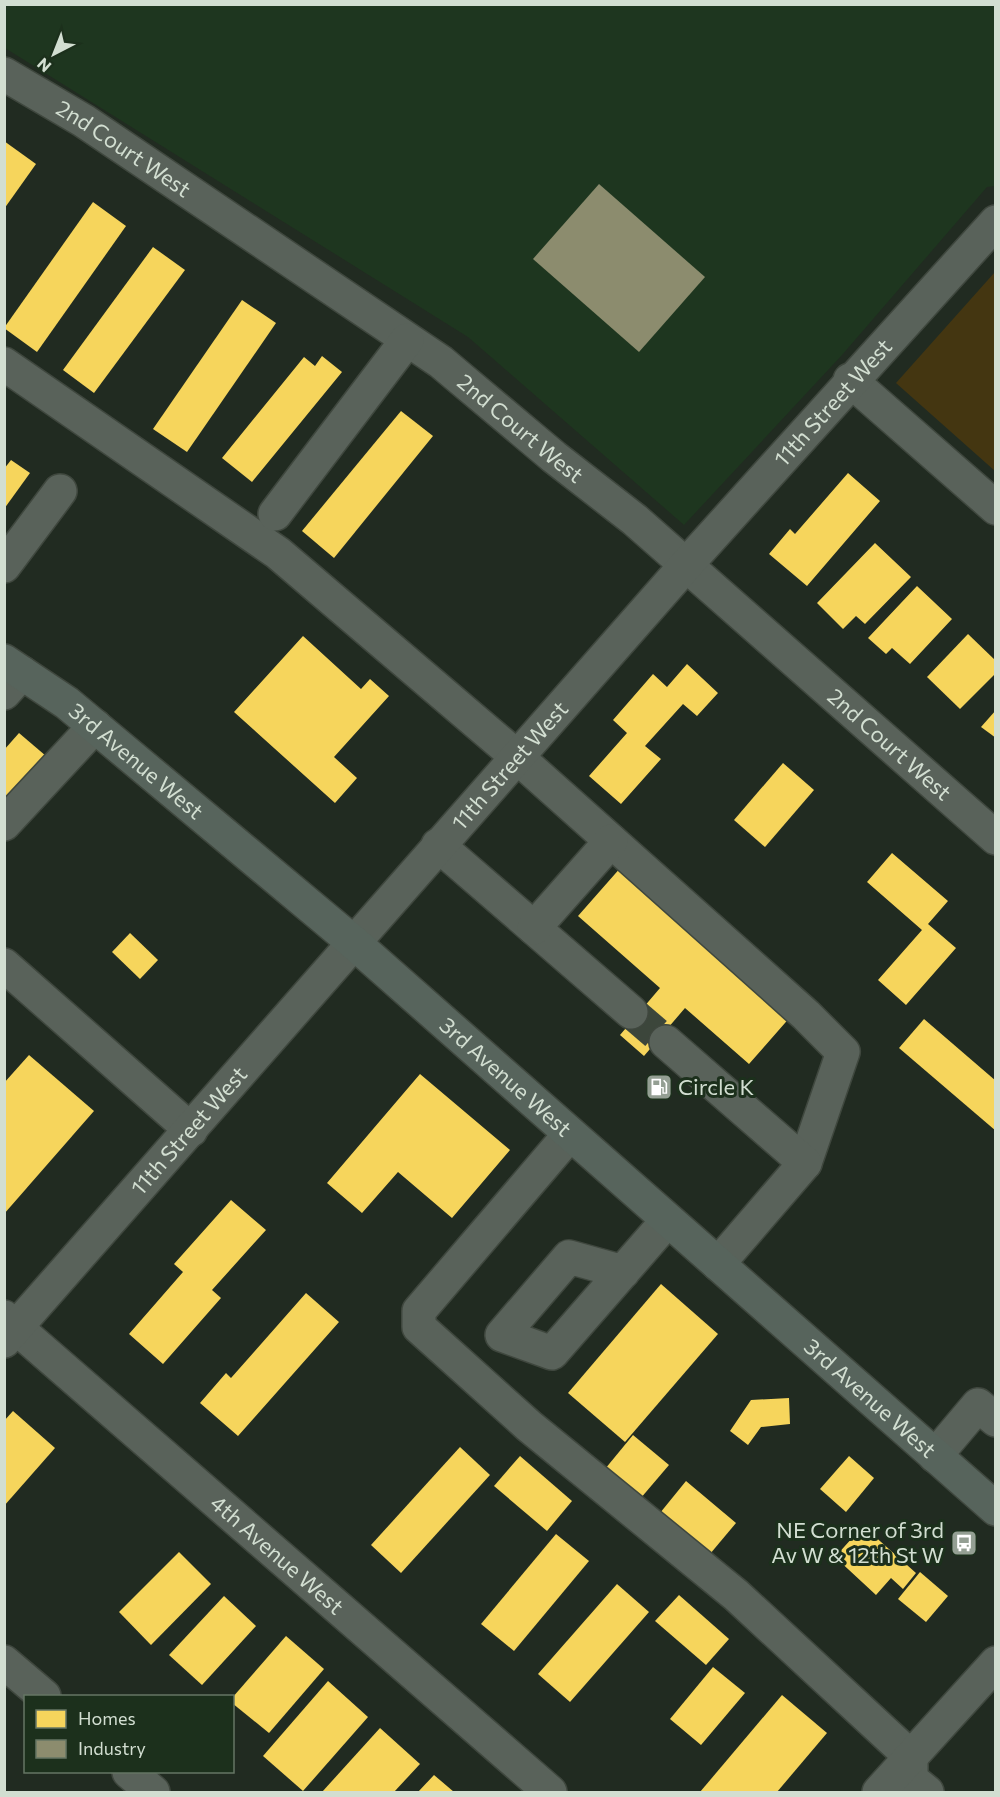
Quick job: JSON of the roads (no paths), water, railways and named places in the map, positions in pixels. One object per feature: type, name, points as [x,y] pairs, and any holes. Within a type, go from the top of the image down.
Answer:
[{"type":"main road","name":"3rd Avenue West","points":[[10,676],[67,703],[353,942],[667,1221],[994,1505]]},
{"type":"street","name":"2nd Court West","points":[[4,74],[84,121],[441,362],[554,457],[635,520],[996,838]]},
{"type":"street","name":"11th Street West","points":[[8,1328],[191,1130],[516,756],[850,380],[996,222]]},
{"type":"street","points":[[275,514],[407,340]]},
{"type":"street","points":[[4,364],[278,553],[516,756],[806,1015],[843,1052],[805,1163],[718,1264]]},
{"type":"street","points":[[850,380],[996,508]]},
{"type":"street","points":[[10,547],[60,491]]},
{"type":"street","points":[[4,824],[95,726]]},
{"type":"street","points":[[534,928],[611,841]]},
{"type":"street","points":[[438,845],[631,1012]]},
{"type":"street","points":[[5,966],[191,1130]]},
{"type":"street","points":[[666,1042],[805,1163]]},
{"type":"street","points":[[570,1134],[419,1311],[420,1327],[529,1426],[736,1595],[911,1757],[911,1779],[927,1792]]},
{"type":"street","points":[[623,1272],[667,1221]]},
{"type":"street","name":"4th Avenue West","points":[[8,1328],[550,1792]]},
{"type":"street","points":[[935,1456],[978,1405],[996,1420]]},
{"type":"street","points":[[4,1662],[43,1695]]},
{"type":"street","points":[[879,1792],[996,1663]]},
{"type":"street","points":[[130,1773],[153,1792]]},
{"type":"tunnel","points":[[631,1012],[666,1042]]},
{"type":"place","name":"Circle K","points":[[659,1087]]},
{"type":"place","name":"NE Corner of 3rd Av W & 12th St W","points":[[964,1543]]}]
